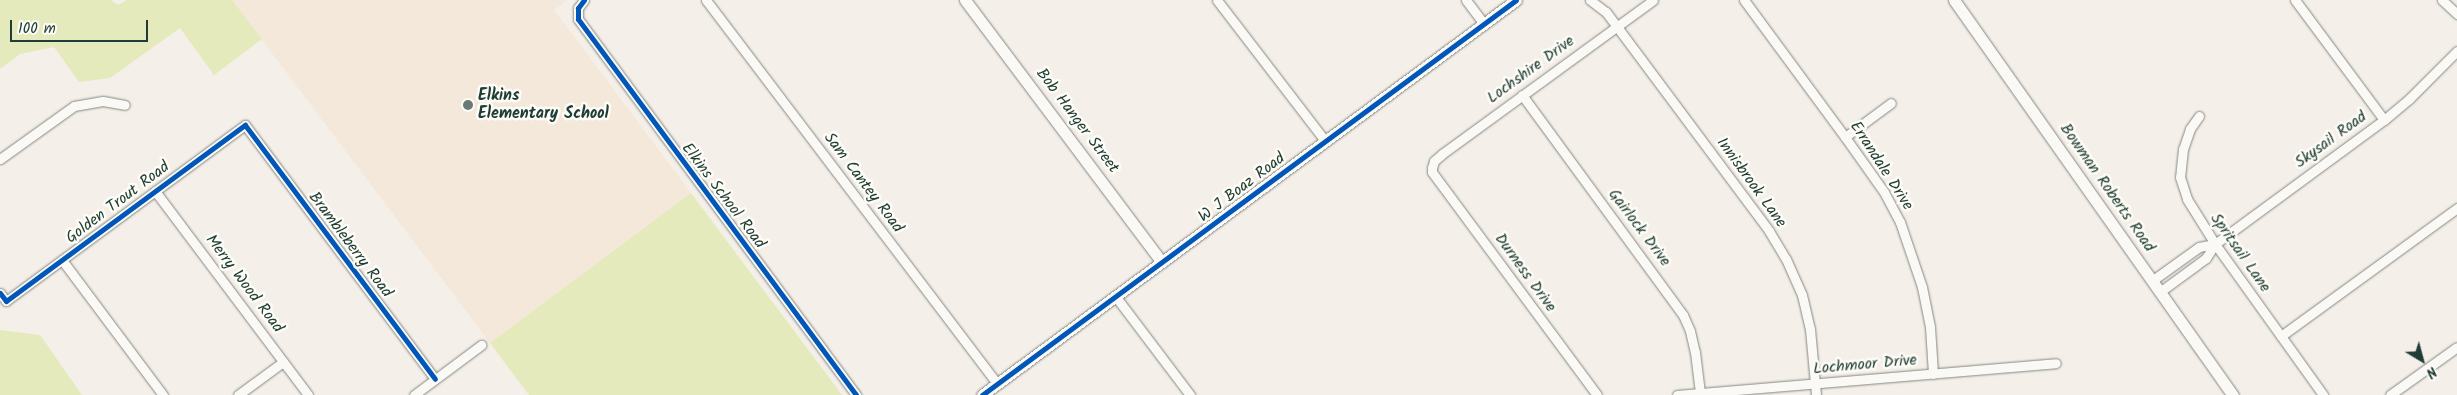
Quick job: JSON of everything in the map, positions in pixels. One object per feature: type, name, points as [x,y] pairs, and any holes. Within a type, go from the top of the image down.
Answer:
[{"type":"street","name":"Elkins School Road","points":[[584,0],[578,8],[578,19],[856,395]]},
{"type":"street","name":"Sam Cantey Road","points":[[706,0],[996,384]]},
{"type":"street","name":"Bob Hanger Street","points":[[965,0],[1162,262]]},
{"type":"street","points":[[1216,0],[1325,141]]},
{"type":"street","points":[[1466,0],[1484,24]]},
{"type":"street","name":"W J Boaz Road","points":[[982,395],[1516,0]]},
{"type":"street","name":"Innisbrook Lane","points":[[1590,0],[1606,12],[1617,26],[1769,231],[1786,259],[1802,295],[1810,330],[1816,395]]},
{"type":"street","name":"Innisbrook Lane","points":[[1604,0],[1606,12]]},
{"type":"street","name":"Lochshire Drive","points":[[1432,168],[1434,161],[1442,154],[1652,0]]},
{"type":"street","name":"Errandale Drive","points":[[1744,0],[1884,192],[1900,222],[1912,252],[1922,286],[1930,327],[1933,374]]},
{"type":"street","name":"Bowman Roberts Road","points":[[1954,0],[2234,395]]},
{"type":"street","points":[[2295,0],[2384,120]]},
{"type":"street","points":[[2442,0],[2457,14]]},
{"type":"street","name":"Skysail Road","points":[[2161,291],[2206,258],[2215,244],[2384,120],[2409,99],[2457,50]]},
{"type":"street","name":"Gairlock Drive","points":[[1522,95],[1683,315],[1690,331],[1695,352],[1700,393]]},
{"type":"street","points":[[0,159],[74,106],[103,101],[125,105]]},
{"type":"street","points":[[1845,137],[1891,103]]},
{"type":"street","name":"Spritsail Lane","points":[[2199,116],[2190,129],[2183,149],[2180,177],[2187,199],[2194,214],[2323,395]]},
{"type":"street","name":"Golden Trout Road","points":[[0,293],[6,301],[245,125]]},
{"type":"street","name":"Brambleberry Road","points":[[245,125],[435,380]]},
{"type":"street","name":"Durness Drive","points":[[1432,168],[1432,172],[1597,395]]},
{"type":"street","name":"Merry Wood Road","points":[[155,191],[308,395]]},
{"type":"street","points":[[2281,336],[2457,208]]},
{"type":"street","name":"Skysail Road","points":[[2153,280],[2199,247],[2215,244]]},
{"type":"street","points":[[62,260],[163,395]]},
{"type":"street","points":[[1116,297],[1190,395]]},
{"type":"street","points":[[414,395],[481,345]]},
{"type":"street","points":[[2390,395],[2457,347]]},
{"type":"street","points":[[238,395],[283,362]]},
{"type":"street","name":"Lochmoor Drive","points":[[1677,395],[2056,362]]},
{"type":"shaded area","name":"Elkins Elementary School","points":[[232,0],[567,0],[554,10],[691,193],[490,343]]},
{"type":"green space","points":[[0,0],[111,0],[118,5],[127,0],[232,0],[262,39],[214,75],[180,28],[110,78],[79,82],[54,47],[20,54],[0,69]]},
{"type":"green space","points":[[691,193],[842,395],[529,395],[490,343]]},
{"type":"green space","points":[[0,330],[40,335],[82,395],[0,395]]},
{"type":"cycle path","points":[[584,0],[578,8],[578,19],[856,395]]},
{"type":"cycle path","points":[[982,395],[1516,0]]},
{"type":"cycle path","points":[[0,293],[6,301],[245,125],[435,379]]},
{"type":"place","name":"Elkins Elementary School","points":[[468,105]]}]
